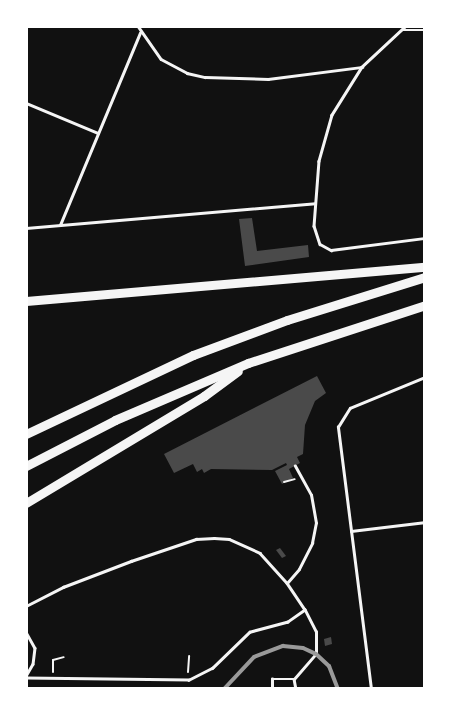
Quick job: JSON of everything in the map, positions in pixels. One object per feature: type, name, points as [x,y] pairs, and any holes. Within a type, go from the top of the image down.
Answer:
[{"type":"highway","points":[[26,301],[425,267]]},
{"type":"highway","points":[[26,434],[193,355],[286,320],[425,277]]},
{"type":"highway","points":[[26,466],[115,420],[248,363],[425,305]]},
{"type":"highway","points":[[26,503],[204,396],[248,363]]},
{"type":"lane","points":[[138,26],[140,32],[162,59],[187,73],[205,77],[268,79],[362,67]]},
{"type":"lane","points":[[406,26],[362,67],[343,94],[327,128],[319,162],[315,202],[316,236],[325,248],[342,249],[425,238]]},
{"type":"lane","points":[[402,30],[425,30]]},
{"type":"lane","points":[[60,225],[140,32]]},
{"type":"lane","points":[[26,102],[98,133]]},
{"type":"lane","points":[[26,228],[315,202]]},
{"type":"lane","points":[[372,689],[352,531],[338,441],[342,417],[364,400],[425,377]]},
{"type":"lane","points":[[287,583],[299,569],[312,543],[316,523],[311,495],[295,466]]},
{"type":"lane","points":[[352,531],[425,522]]},
{"type":"lane","points":[[26,606],[63,587],[196,539],[229,539],[247,545],[260,553],[287,583],[305,610],[316,632],[318,647],[313,659],[294,679],[272,679],[272,689]]},
{"type":"lane","points":[[26,632],[35,648],[33,664],[26,677],[186,680],[200,676],[213,668],[250,632],[261,627],[288,622],[305,610]]},
{"type":"lane","points":[[294,679],[296,689]]},
{"type":"path","points":[[284,482],[295,479]]},
{"type":"path","points":[[53,667],[53,660],[64,657]]},
{"type":"building","points":[[252,218],[257,251],[308,245],[309,257],[245,266],[239,219]]},
{"type":"building","points":[[317,376],[326,393],[315,401],[305,425],[303,454],[297,457],[300,463],[289,469],[293,478],[282,484],[275,471],[287,465],[286,463],[272,470],[211,469],[204,473],[202,469],[197,472],[193,464],[174,473],[164,454]]},
{"type":"building","points":[[280,548],[286,556],[282,558],[276,550]]},
{"type":"building","points":[[331,637],[332,644],[325,646],[324,639]]},
{"type":"railway","points":[[224,689],[254,657],[283,646],[303,648],[316,654],[329,666],[338,689]]}]
